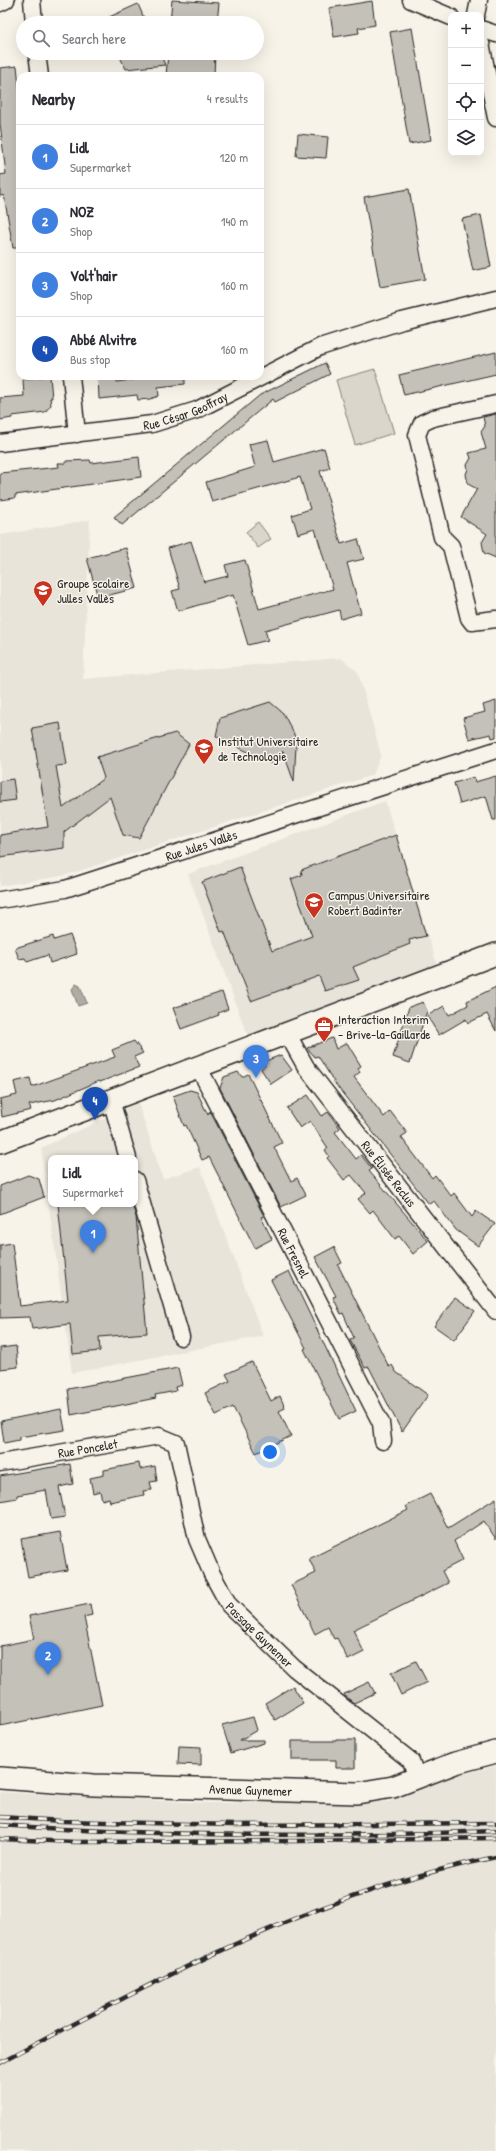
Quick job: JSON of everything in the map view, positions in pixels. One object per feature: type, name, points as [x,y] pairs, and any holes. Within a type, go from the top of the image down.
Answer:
[{"type":"main road","points":[[0,1142],[496,954]]},
{"type":"main road","name":"Avenue Guynemer","points":[[0,1778],[94,1785],[357,1793],[378,1791],[455,1763],[496,1752]]},
{"type":"street","points":[[0,3],[6,0]]},
{"type":"street","points":[[32,0],[33,16]]},
{"type":"street","points":[[411,0],[448,16]]},
{"type":"street","points":[[477,12],[479,0]]},
{"type":"street","points":[[484,30],[496,34]]},
{"type":"street","points":[[482,48],[496,118]]},
{"type":"street","points":[[38,60],[39,72]]},
{"type":"street","name":"Rue César Geoffray","points":[[264,375],[320,347],[402,321],[496,298]]},
{"type":"street","points":[[71,380],[77,434]]},
{"type":"street","name":"Rue César Geoffray","points":[[0,443],[152,424],[190,412],[254,380]]},
{"type":"street","points":[[496,404],[433,418],[422,423],[417,435],[442,537],[450,546],[469,618],[472,622],[478,623],[496,619]]},
{"type":"street","name":"Rue Jules Vallès","points":[[0,900],[65,889],[496,750]]},
{"type":"street","name":"Rue Élisée Reclus","points":[[287,1033],[306,1067],[496,1311]]},
{"type":"street","name":"Rue Fresnel","points":[[198,1066],[381,1423],[383,1441]]},
{"type":"street","points":[[111,1100],[127,1155]]},
{"type":"street","points":[[138,1190],[181,1337]]},
{"type":"street","name":"Rue Poncelet","points":[[0,1463],[159,1436],[176,1443]]},
{"type":"street","name":"Passage Guynemer","points":[[176,1443],[198,1539],[212,1574],[229,1605],[294,1668],[411,1761],[417,1778]]},
{"type":"shaded area","points":[[375,369],[394,433],[355,445],[336,380]]},
{"type":"shaded area","name":"Institut Universitaire de Technologie","points":[[90,520],[83,679],[341,658],[358,672],[381,755],[373,775],[67,875],[0,886],[0,535]]},
{"type":"shaded area","points":[[258,522],[271,539],[258,548],[246,532]]},
{"type":"shaded area","name":"Campus Universitaire Robert Badinter","points":[[385,801],[437,965],[248,1037],[188,874]]},
{"type":"shaded area","points":[[76,984],[80,986],[87,1003],[78,1006],[72,989]]},
{"type":"shaded area","points":[[138,1103],[163,1179],[200,1167],[263,1336],[72,1373],[49,1207],[138,1207],[138,1155],[48,1155],[48,1199],[41,1148]]},
{"type":"shaded area","points":[[496,1766],[496,2151],[0,2151],[0,1792],[207,1803],[388,1802],[461,1774]]},
{"type":"building","points":[[172,0],[219,3],[218,16],[171,16]]},
{"type":"building","points":[[372,1],[375,25],[358,28],[359,33],[334,37],[329,8]]},
{"type":"building","points":[[138,4],[143,16],[111,16]]},
{"type":"building","points":[[412,28],[431,140],[409,144],[390,32]]},
{"type":"building","points":[[122,60],[163,60],[165,65],[126,69]]},
{"type":"building","points":[[167,60],[215,60],[214,72],[166,72]]},
{"type":"building","points":[[17,66],[18,72],[16,72],[16,248],[13,248],[4,195],[0,196],[0,175],[6,174],[0,123],[0,68]]},
{"type":"building","points":[[298,134],[328,137],[326,158],[296,156]]},
{"type":"building","points":[[409,189],[425,279],[380,287],[364,197]]},
{"type":"building","points":[[481,215],[491,267],[473,271],[462,219]]},
{"type":"building","points":[[496,352],[496,374],[404,395],[399,375]]},
{"type":"building","points":[[325,363],[330,374],[275,402],[273,399],[122,525],[114,517],[260,395]]},
{"type":"building","points":[[23,380],[50,380],[51,405],[45,412],[12,416],[12,418],[0,420],[0,398],[24,396]]},
{"type":"building","points":[[98,380],[117,380],[117,382],[131,380],[185,380],[185,384],[158,387],[159,396],[150,399],[138,400],[137,395],[99,399]]},
{"type":"building","points":[[496,414],[496,558],[484,553],[482,542],[487,534],[461,517],[477,489],[468,484],[466,474],[468,469],[467,465],[471,458],[469,453],[486,449],[481,432],[485,426],[483,417]]},
{"type":"building","points":[[268,440],[274,462],[324,448],[330,468],[320,471],[341,544],[358,539],[364,559],[347,563],[361,613],[341,619],[339,610],[265,630],[268,640],[248,645],[233,595],[178,611],[172,591],[180,589],[168,548],[191,541],[204,582],[228,576],[225,565],[245,560],[259,609],[333,589],[315,529],[298,534],[292,515],[310,509],[300,477],[212,502],[206,482],[255,467],[249,444]]},
{"type":"building","points":[[139,457],[141,477],[15,495],[15,498],[0,500],[0,473],[59,467],[58,463],[66,463],[66,461],[90,460],[91,463]]},
{"type":"building","points":[[126,548],[137,588],[98,598],[87,558]]},
{"type":"building","points":[[496,701],[496,737],[492,738],[491,734],[469,739],[463,718],[485,712],[483,705]]},
{"type":"building","points":[[270,702],[283,713],[294,734],[296,746],[294,782],[283,751],[276,766],[216,736],[220,718]]},
{"type":"building","points":[[60,723],[67,765],[56,766],[63,808],[104,778],[97,757],[175,733],[189,744],[139,838],[123,835],[110,797],[64,832],[64,848],[0,857],[0,835],[48,827],[32,728]]},
{"type":"building","points":[[496,776],[496,820],[493,820],[486,796],[460,804],[454,783],[474,777],[475,782]]},
{"type":"building","points":[[13,779],[16,800],[0,802],[0,781]]},
{"type":"building","points":[[396,835],[426,936],[409,940],[410,944],[353,967],[359,980],[325,991],[319,976],[251,1001],[224,931],[221,932],[202,882],[240,867],[272,951],[312,936],[291,879],[302,875],[301,870]]},
{"type":"building","points":[[70,935],[77,954],[50,963],[48,955],[27,962],[25,958],[19,959],[15,948],[53,936],[54,940]]},
{"type":"building","points":[[496,987],[496,1031],[487,1014],[468,1023],[466,1019],[439,1035],[427,1016],[444,1006],[449,1015],[468,1005],[467,1001]]},
{"type":"building","points":[[222,992],[228,1009],[218,1013],[219,1015],[181,1029],[173,1008]]},
{"type":"building","points":[[423,1002],[427,1011],[410,1063],[393,1057],[409,1007]]},
{"type":"building","points":[[332,1038],[336,1049],[347,1043],[361,1066],[358,1068],[360,1072],[354,1077],[384,1117],[390,1111],[407,1133],[401,1137],[432,1178],[435,1175],[451,1196],[454,1193],[472,1217],[476,1211],[495,1224],[478,1246],[456,1230],[434,1201],[429,1204],[336,1085],[318,1056],[315,1057],[307,1048]]},
{"type":"building","points":[[134,1041],[143,1053],[134,1057],[139,1067],[100,1082],[99,1081],[55,1100],[29,1105],[31,1110],[2,1117],[0,1099],[17,1095],[14,1082],[30,1078],[32,1087],[115,1057],[112,1050]]},
{"type":"building","points":[[281,1055],[292,1070],[271,1084],[261,1069],[265,1066],[263,1062]]},
{"type":"building","points":[[238,1072],[242,1077],[248,1074],[282,1143],[274,1147],[291,1181],[297,1178],[306,1195],[281,1207],[220,1088],[224,1077]]},
{"type":"building","points":[[190,1090],[197,1092],[208,1115],[210,1111],[264,1216],[261,1217],[272,1239],[255,1248],[209,1157],[202,1160],[186,1125],[184,1126],[173,1096]]},
{"type":"building","points":[[308,1095],[322,1116],[328,1112],[340,1128],[335,1132],[356,1159],[361,1155],[372,1169],[369,1171],[428,1241],[413,1254],[399,1236],[395,1239],[373,1210],[370,1213],[358,1199],[366,1193],[351,1175],[344,1180],[327,1158],[329,1156],[325,1150],[328,1148],[310,1121],[300,1128],[287,1108]]},
{"type":"building","points":[[28,1175],[39,1179],[44,1197],[0,1214],[0,1186]]},
{"type":"building","points":[[58,1207],[133,1207],[136,1217],[147,1333],[99,1337],[100,1351],[73,1354],[70,1324],[32,1329],[30,1317],[0,1318],[0,1245],[12,1243],[20,1306],[68,1300]]},
{"type":"building","points":[[334,1247],[342,1263],[338,1265],[389,1367],[392,1365],[396,1372],[428,1395],[402,1432],[369,1367],[365,1368],[350,1340],[354,1338],[343,1313],[341,1314],[333,1297],[336,1296],[315,1257]]},
{"type":"building","points":[[289,1271],[356,1411],[339,1419],[304,1349],[306,1348],[271,1280]]},
{"type":"building","points":[[455,1297],[475,1311],[454,1340],[434,1326]]},
{"type":"building","points":[[16,1346],[18,1367],[0,1369],[0,1348]]},
{"type":"building","points":[[252,1362],[271,1401],[280,1396],[285,1408],[279,1411],[291,1436],[256,1453],[233,1407],[216,1415],[205,1393],[230,1381],[226,1374]]},
{"type":"building","points":[[178,1368],[182,1385],[175,1387],[176,1391],[155,1395],[156,1398],[71,1415],[68,1389]]},
{"type":"building","points":[[61,1409],[65,1430],[19,1437],[19,1440],[4,1443],[1,1421]]},
{"type":"building","points":[[139,1463],[140,1469],[155,1466],[157,1481],[150,1482],[152,1490],[143,1491],[144,1495],[110,1502],[109,1498],[102,1500],[100,1491],[93,1493],[90,1478],[104,1475],[104,1470]]},
{"type":"building","points":[[70,1464],[73,1484],[59,1487],[65,1517],[51,1519],[46,1490],[17,1495],[17,1498],[0,1501],[0,1476]]},
{"type":"building","points":[[430,1494],[448,1528],[496,1498],[496,1539],[484,1521],[454,1541],[463,1560],[442,1571],[448,1583],[353,1630],[364,1652],[348,1660],[337,1638],[334,1639],[328,1627],[315,1634],[291,1585],[316,1573],[309,1559],[408,1510],[406,1506]]},
{"type":"building","points":[[60,1532],[67,1570],[28,1577],[21,1539]]},
{"type":"building","points":[[90,1604],[92,1615],[84,1617],[102,1705],[0,1726],[0,1646],[34,1639],[29,1616]]},
{"type":"building","points":[[416,1661],[427,1682],[401,1695],[391,1673]]},
{"type":"building","points":[[369,1682],[375,1693],[354,1703],[344,1694]]},
{"type":"building","points":[[293,1686],[303,1703],[275,1720],[265,1703]]},
{"type":"building","points":[[253,1717],[257,1730],[240,1740],[264,1740],[264,1743],[231,1753],[222,1725]]},
{"type":"building","points":[[355,1740],[355,1768],[336,1768],[336,1760],[292,1760],[292,1741]]},
{"type":"building","points":[[179,1746],[201,1747],[201,1765],[178,1764]]},
{"type":"railway","points":[[0,1817],[62,1821],[233,1825],[496,1823]]},
{"type":"railway","points":[[0,1825],[124,1832],[248,1835],[496,1831]]},
{"type":"railway","points":[[0,1839],[76,1842],[496,1838]]},
{"type":"railway","points":[[0,2063],[180,1970],[303,1915],[366,1892],[430,1872],[496,1857]]},
{"type":"place","name":"Groupe scolaire Julles Vallès","points":[[43,607]]},
{"type":"place","name":"Institut Universitaire de Technologie","points":[[204,765]]},
{"type":"place","name":"Campus Universitaire Robert Badinter","points":[[314,919]]},
{"type":"place","name":"Interaction Interim - Brive-la-Gaillarde","points":[[324,1043]]},
{"type":"place","name":"Volt'hair","points":[[256,1078]]},
{"type":"place","name":"Abbé Alvitre","points":[[95,1120]]},
{"type":"place","name":"Lidl","points":[[93,1253]]},
{"type":"place","name":"NOZ","points":[[48,1675]]}]
